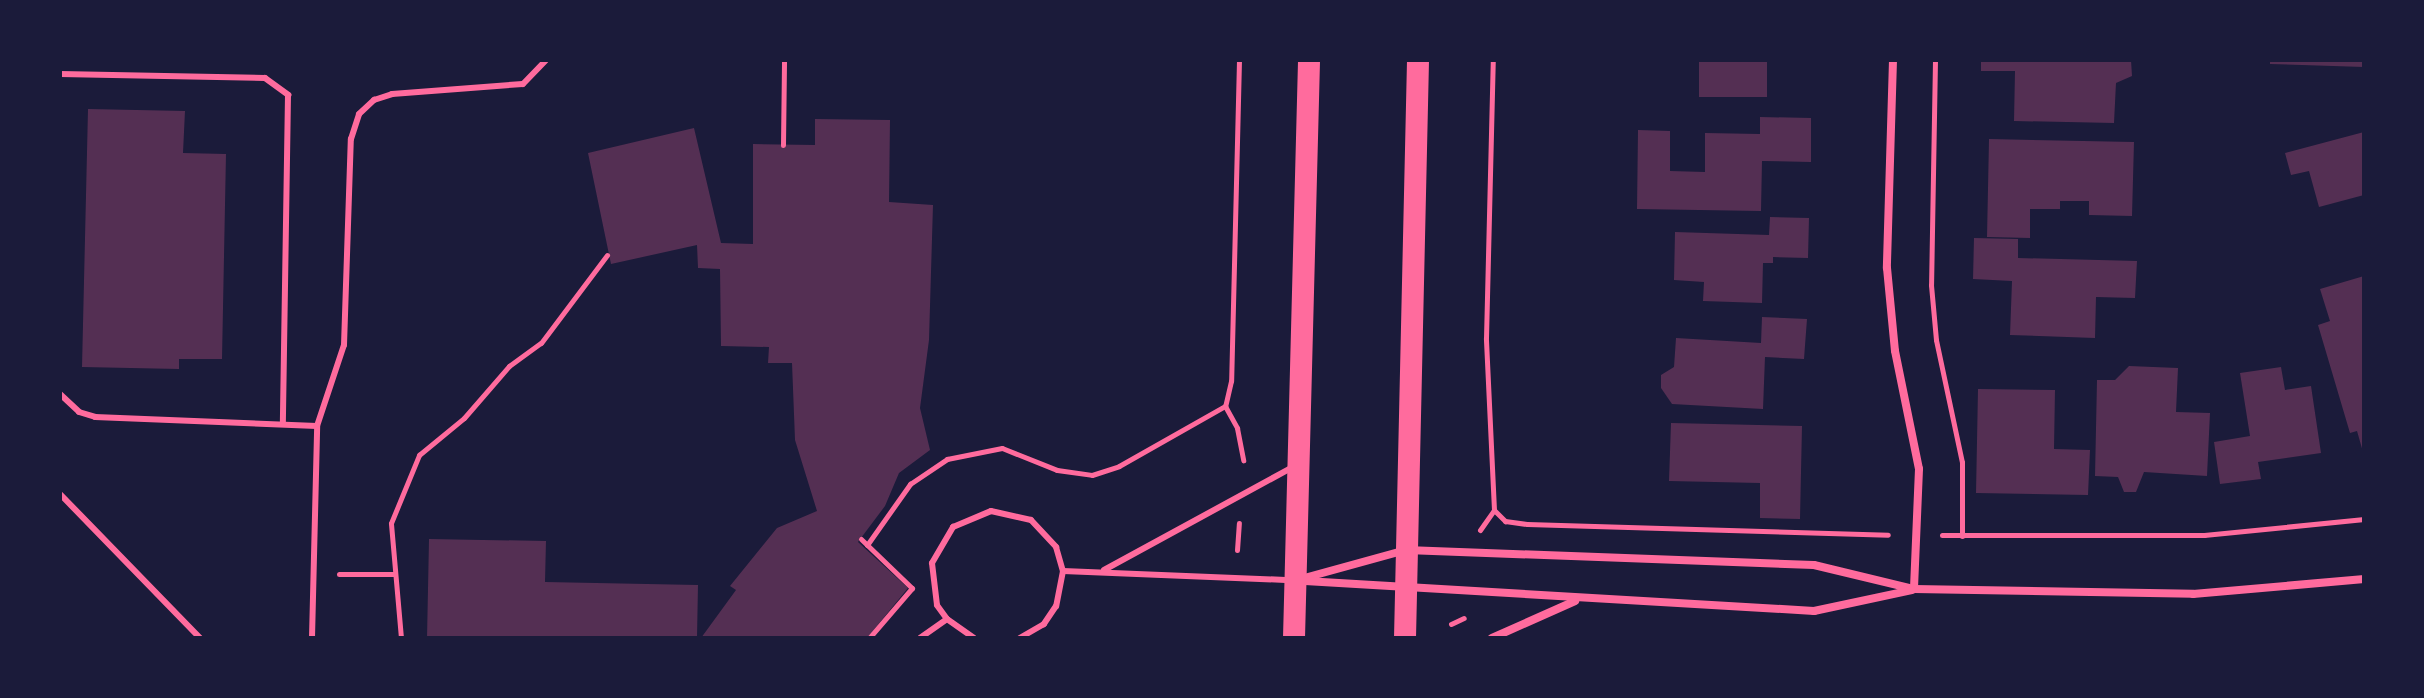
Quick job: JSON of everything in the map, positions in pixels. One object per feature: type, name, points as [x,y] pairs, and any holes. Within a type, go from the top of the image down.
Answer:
[{"type":"highway","points":[[1294,638],[1295,466],[1309,60]]},
{"type":"highway","points":[[1405,638],[1418,60]]},
{"type":"street","points":[[1893,60],[1887,268],[1895,351],[1919,469],[1914,589]]},
{"type":"street","points":[[1296,581],[1406,550],[1814,565],[1914,589],[2193,594],[2364,579]]},
{"type":"street","points":[[1296,581],[1575,600],[1814,611],[1914,589]]},
{"type":"street","points":[[1492,638],[1575,600]]},
{"type":"lane","points":[[312,638],[317,426],[344,345],[351,139],[359,114],[374,100],[392,94],[523,84],[546,60]]},
{"type":"lane","points":[[60,74],[265,78],[288,95],[283,424]]},
{"type":"lane","points":[[60,394],[79,412],[95,417],[317,426]]},
{"type":"lane","points":[[1101,571],[1295,466]]},
{"type":"lane","points":[[60,494],[200,638]]},
{"type":"lane","points":[[974,638],[947,619],[931,584],[932,563],[953,527],[971,516],[991,511],[1031,520],[1056,547],[1063,571],[1056,606],[1044,624],[1020,638]]},
{"type":"lane","points":[[1063,571],[1296,581]]},
{"type":"lane","points":[[920,638],[947,619]]},
{"type":"path","points":[[783,145],[784,60]]},
{"type":"path","points":[[1239,60],[1231,367],[1225,406],[1237,428],[1243,460]]},
{"type":"path","points":[[1493,60],[1486,338],[1494,510],[1505,521],[1527,524],[1888,535]]},
{"type":"path","points":[[1935,60],[1931,285],[1936,340],[1962,462],[1962,536]]},
{"type":"path","points":[[401,638],[394,574],[394,510],[423,449],[464,418],[509,366],[541,343],[607,255]]},
{"type":"path","points":[[867,545],[910,484],[947,459],[1002,448],[1057,470],[1092,475],[1119,466],[1225,406]]},
{"type":"path","points":[[1486,515],[1494,510]]},
{"type":"path","points":[[1237,550],[1239,519]]},
{"type":"path","points":[[1938,535],[2204,535],[2364,519]]},
{"type":"path","points":[[861,539],[912,588],[869,638]]},
{"type":"path","points":[[314,573],[394,574]]},
{"type":"path","points":[[1451,624],[1464,618]]},
{"type":"building","points":[[1699,60],[1767,60],[1767,97],[1699,97]]},
{"type":"building","points":[[1981,60],[2131,60],[2132,76],[2116,83],[2114,123],[2014,121],[2015,71],[1981,71]]},
{"type":"building","points":[[2270,60],[2364,60],[2364,67],[2270,64]]},
{"type":"building","points":[[88,109],[185,111],[183,153],[226,154],[222,359],[179,359],[179,369],[82,367]]},
{"type":"building","points":[[1760,117],[1811,118],[1811,162],[1762,161],[1761,211],[1637,209],[1638,130],[1670,131],[1670,171],[1705,172],[1705,133],[1760,134]]},
{"type":"building","points":[[815,119],[890,120],[889,202],[933,205],[929,340],[920,408],[930,450],[899,473],[885,506],[858,542],[908,588],[867,638],[701,638],[736,590],[730,586],[777,528],[817,511],[795,440],[792,363],[768,363],[769,347],[721,346],[720,269],[698,268],[697,245],[611,264],[588,153],[694,128],[721,243],[753,244],[753,144],[815,145]]},
{"type":"building","points":[[2364,132],[2364,195],[2319,207],[2309,171],[2291,175],[2285,153]]},
{"type":"building","points":[[1989,139],[2134,142],[2132,216],[2089,215],[2089,201],[2060,201],[2060,209],[2030,209],[2030,238],[1987,237]]},
{"type":"building","points":[[1770,217],[1809,218],[1808,258],[1773,257],[1773,263],[1763,263],[1762,303],[1703,301],[1704,282],[1674,280],[1675,232],[1769,235]]},
{"type":"building","points":[[1974,238],[2018,239],[2018,258],[2137,261],[2135,298],[2096,297],[2095,338],[2010,335],[2012,281],[1973,279]]},
{"type":"building","points":[[2364,276],[2363,452],[2357,431],[2350,433],[2318,325],[2330,321],[2320,289]]},
{"type":"building","points":[[1762,317],[1807,319],[1804,359],[1765,357],[1763,409],[1672,404],[1661,388],[1661,375],[1674,367],[1676,338],[1761,343]]},
{"type":"building","points":[[2129,366],[2178,368],[2176,412],[2210,413],[2207,476],[2144,472],[2136,492],[2124,492],[2118,477],[2095,476],[2097,380],[2115,380]]},
{"type":"building","points":[[2281,367],[2285,390],[2311,386],[2321,453],[2258,462],[2261,479],[2220,484],[2214,442],[2250,436],[2240,373]]},
{"type":"building","points":[[1978,389],[2055,390],[2054,449],[2090,450],[2088,495],[1976,493]]},
{"type":"building","points":[[1671,423],[1802,426],[1800,519],[1760,518],[1760,483],[1669,481]]},
{"type":"building","points":[[429,539],[546,541],[545,582],[698,585],[697,638],[427,638]]}]
